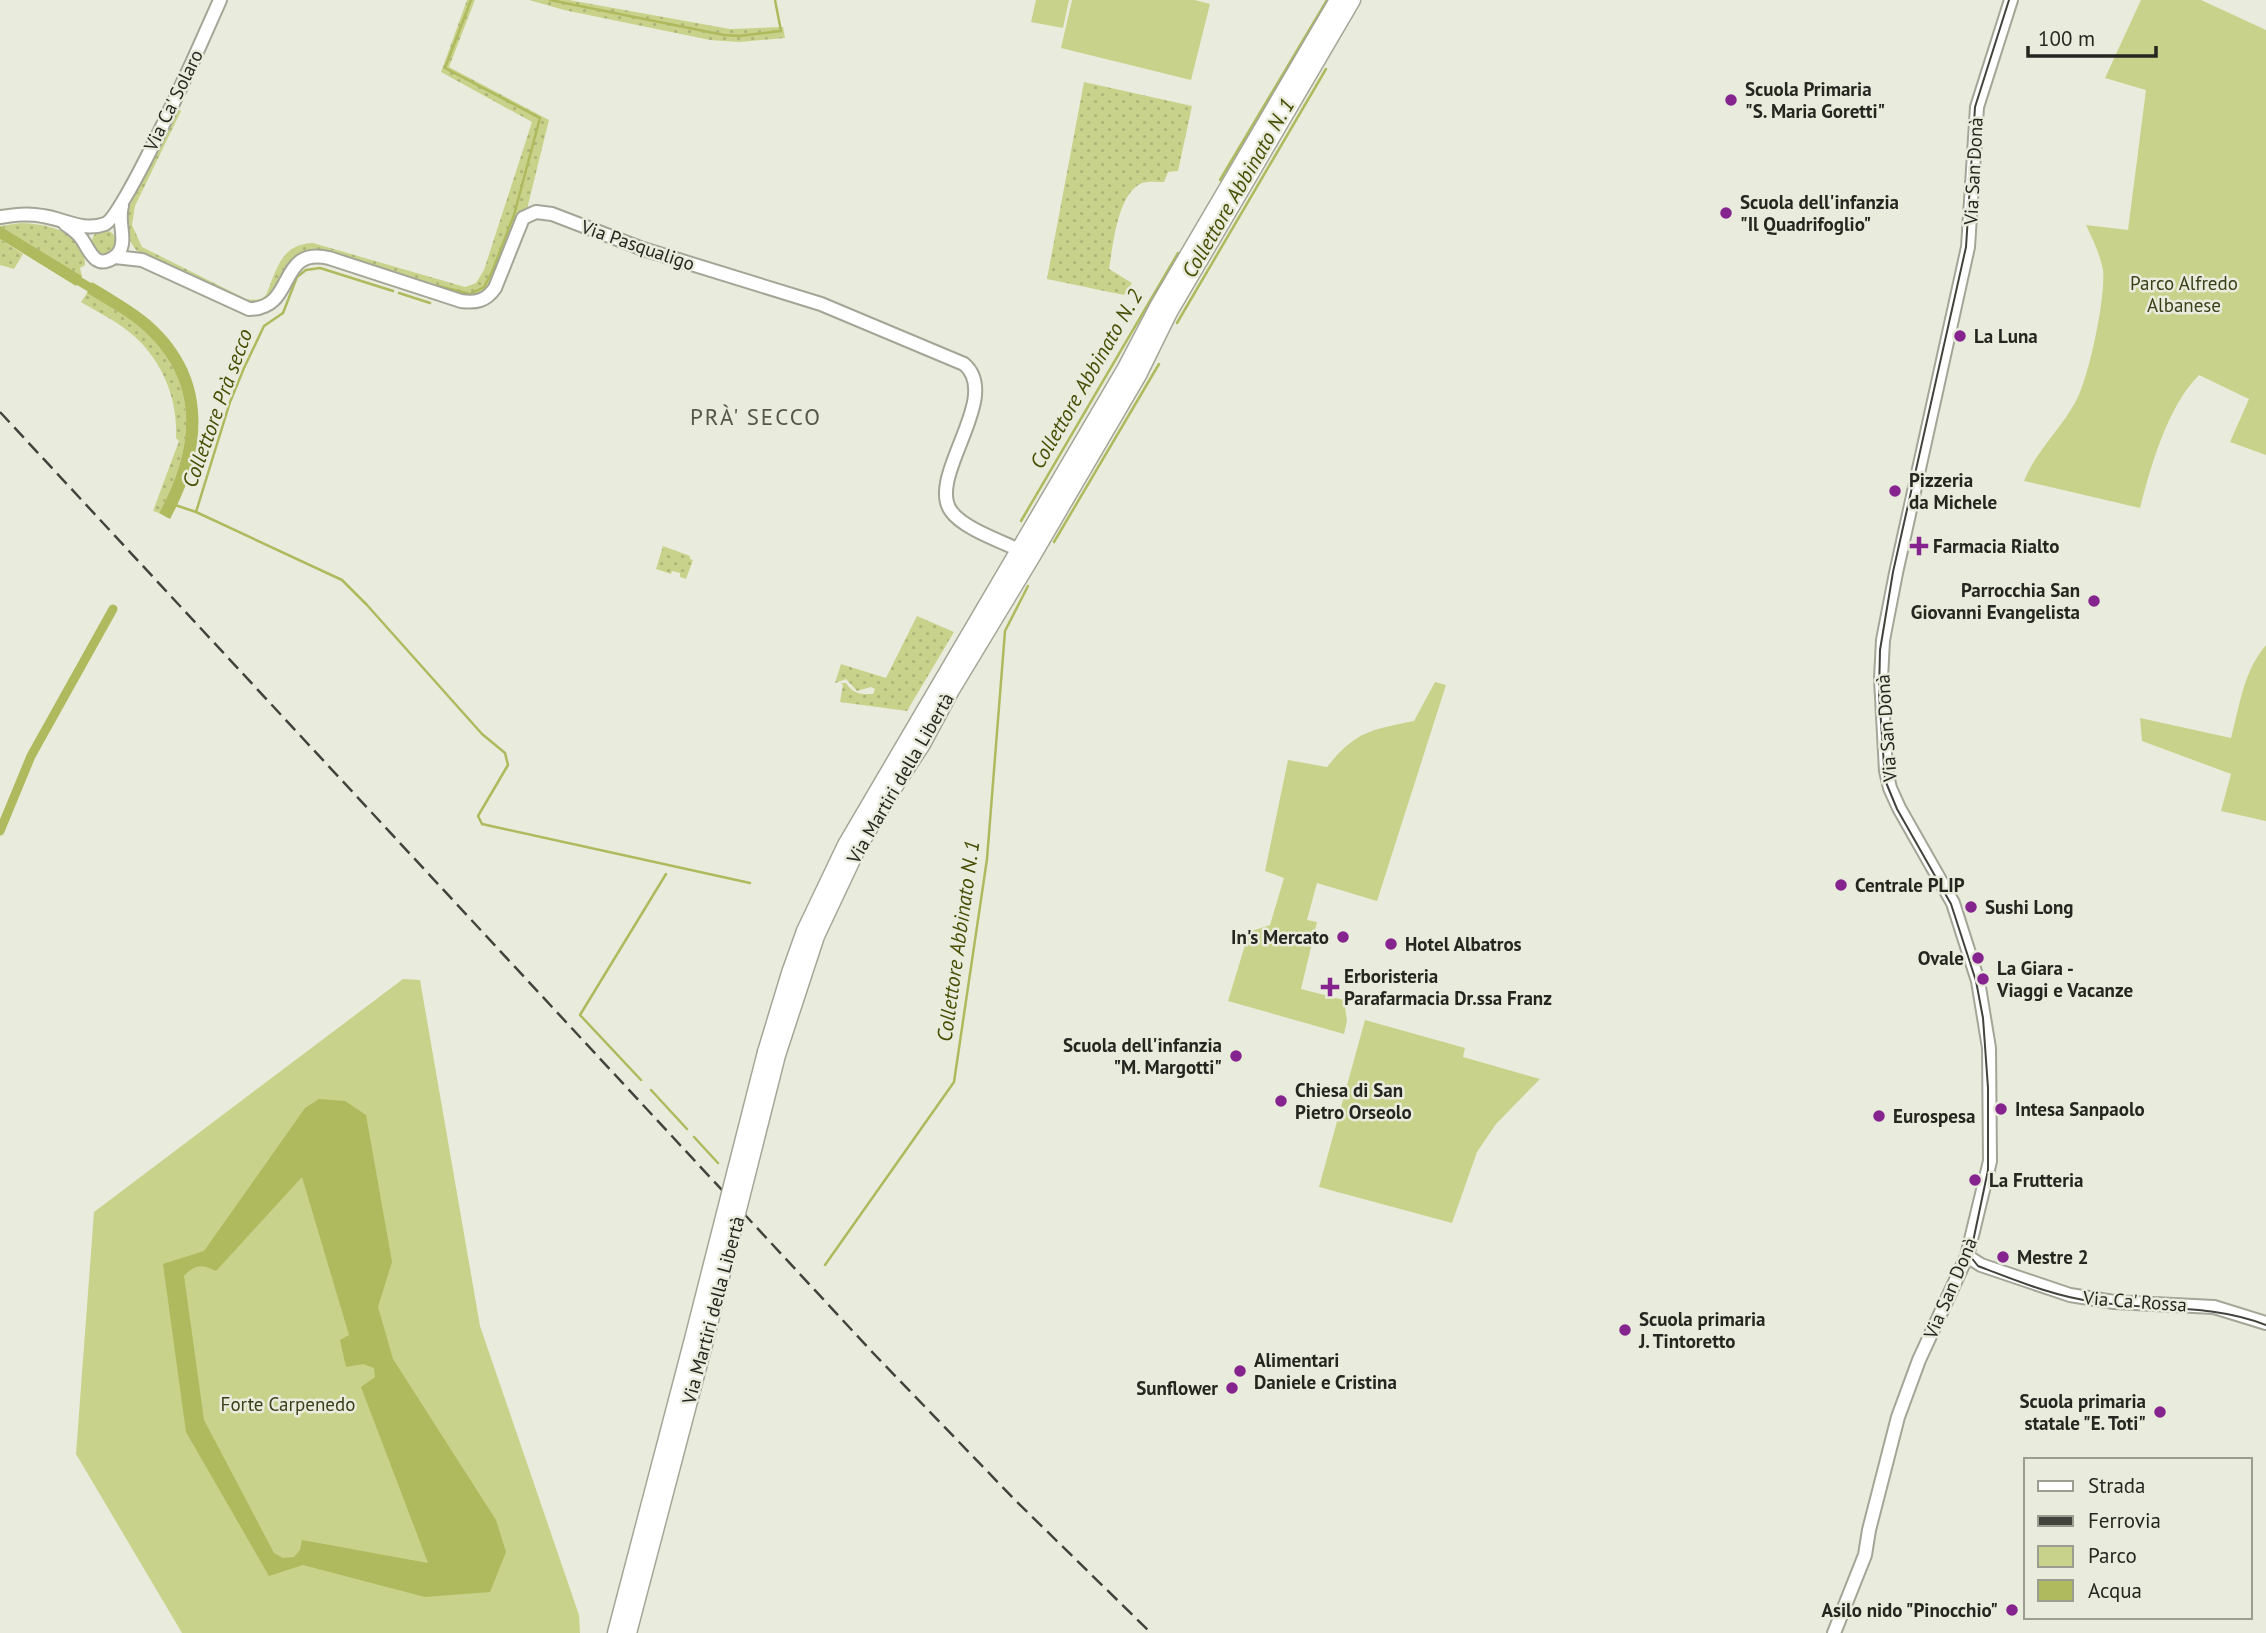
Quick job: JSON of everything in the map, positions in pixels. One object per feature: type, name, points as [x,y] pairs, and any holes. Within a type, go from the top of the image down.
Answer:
[{"type":"main road","name":"Via Martiri della Libertà","points":[[1025,552],[1159,305],[1338,0]]},
{"type":"main road","name":"Via Martiri della Libertà","points":[[628,1633],[790,973],[823,891],[879,786],[1138,375],[1169,312],[1352,0]]},
{"type":"main road","name":"Via Martiri della Libertà","points":[[616,1633],[698,1343]]},
{"type":"street","name":"Via Ca' Solaro","points":[[114,257],[122,247],[120,215],[124,199],[175,100],[220,0]]},
{"type":"street","name":"Via San Donà","points":[[1835,1633],[1865,1555],[1898,1417],[1922,1354],[1967,1256],[1990,1161],[1991,1088],[1985,1018],[1978,981],[1953,903],[1899,808],[1887,779],[1882,660],[1893,584],[1968,247],[1977,107],[2011,0]]},
{"type":"street","name":"Via Ca' Solaro","points":[[85,244],[89,232],[124,199]]},
{"type":"street","name":"Via Pasqualigo","points":[[114,257],[142,260],[249,309],[271,304],[277,299],[295,265],[313,257],[329,258],[461,301],[476,302],[490,295],[495,288],[523,218],[536,212],[552,214],[643,249],[821,304],[964,364],[973,374],[976,396],[949,479],[947,503],[953,515],[970,526],[1025,552]]},
{"type":"street","points":[[0,218],[34,215],[63,222],[112,225],[121,237]]},
{"type":"street","points":[[63,222],[74,230],[88,252],[96,259],[109,260],[114,257]]},
{"type":"street","name":"Via Pasqualigo","points":[[121,237],[142,260]]},
{"type":"street","name":"Via Ca' Rossa","points":[[1967,1256],[1979,1264],[2070,1295],[2115,1302],[2214,1307],[2266,1323]]},
{"type":"green space","points":[[467,0],[475,0],[449,67],[549,120],[527,209],[518,216],[491,286],[482,294],[469,298],[311,251],[295,258],[273,295],[266,300],[249,304],[141,255],[136,250],[127,232],[129,204],[176,108],[181,111],[135,206],[132,225],[142,247],[246,299],[259,299],[266,295],[277,267],[287,253],[302,244],[313,243],[465,287],[476,283],[484,270],[532,122],[441,72]]},
{"type":"green space","points":[[529,0],[569,0],[730,29],[783,27],[785,38],[739,42],[710,40],[564,10]]},
{"type":"green space","points":[[1036,0],[1069,0],[1063,28],[1031,22]]},
{"type":"green space","points":[[1072,0],[1195,0],[1210,4],[1191,80],[1061,48]]},
{"type":"green space","name":"Parco Alfredo Albanese","points":[[2141,0],[2201,0],[2266,30],[2266,455],[2230,442],[2249,399],[2199,375],[2178,403],[2162,437],[2140,508],[2024,481],[2035,460],[2076,401],[2091,356],[2102,298],[2103,270],[2086,225],[2128,230],[2146,90],[2105,78]]},
{"type":"green space","points":[[1084,82],[1192,106],[1178,171],[1168,172],[1164,182],[1146,182],[1137,186],[1120,212],[1109,269],[1132,283],[1124,295],[1047,279]]},
{"type":"green space","points":[[21,223],[53,228],[72,237],[83,253],[85,265],[80,268],[82,276],[0,226]]},
{"type":"green space","points":[[104,230],[113,233],[116,242],[113,251],[104,254],[95,251],[92,242],[95,233]]},
{"type":"green space","points":[[0,239],[23,254],[14,269],[0,265]]},
{"type":"green space","points":[[87,293],[145,332],[163,352],[176,374],[183,396],[185,442],[179,466],[159,513],[153,511],[179,441],[176,438],[170,393],[158,365],[140,341],[117,323],[81,302]]},
{"type":"green space","points":[[663,546],[690,556],[693,560],[686,579],[680,577],[680,573],[672,571],[671,574],[656,569]]},
{"type":"green space","points":[[917,616],[954,632],[907,711],[840,702],[843,685],[841,683],[846,683],[861,694],[873,694],[875,689],[871,687],[857,691],[846,679],[835,683],[841,664],[886,678]]},
{"type":"green space","points":[[2266,645],[2266,821],[2221,811],[2231,774],[2142,741],[2140,718],[2231,738],[2247,678]]},
{"type":"green space","points":[[1435,682],[1446,685],[1377,901],[1317,883],[1307,920],[1317,922],[1301,989],[1344,1000],[1347,1021],[1344,1034],[1228,1001],[1249,932],[1270,925],[1284,878],[1265,871],[1288,760],[1327,767],[1347,746],[1365,734],[1414,721]]},
{"type":"green space","name":"Forte Carpenedo","points":[[403,979],[420,980],[480,1326],[579,1615],[580,1633],[182,1633],[76,1454],[94,1212]]},
{"type":"green space","points":[[1365,1020],[1465,1048],[1463,1057],[1540,1079],[1496,1124],[1477,1152],[1452,1223],[1319,1187]]},
{"type":"water","points":[[0,226],[82,276],[76,286],[0,239]]},
{"type":"water","points":[[92,282],[151,321],[172,343],[186,366],[195,391],[198,416],[192,467],[170,519],[159,513],[179,466],[185,442],[186,419],[176,374],[163,352],[145,332],[87,293]]},
{"type":"water","points":[[319,1099],[345,1101],[366,1115],[392,1262],[378,1307],[393,1359],[496,1520],[506,1552],[490,1592],[425,1597],[303,1565],[269,1576],[186,1432],[163,1264],[204,1251],[305,1108]],"holes":[[[302,1177],[349,1335],[340,1340],[346,1367],[363,1364],[374,1368],[375,1377],[361,1387],[428,1563],[302,1540],[300,1550],[294,1557],[283,1558],[274,1553],[204,1420],[184,1276],[199,1266],[216,1271]]]},
{"type":"waterway","name":"Collettore Prà secco","points":[[438,286],[470,294],[484,287],[514,215],[540,118],[445,68],[471,0]]},
{"type":"waterway","name":"Collettore Prà secco","points":[[550,0],[739,36],[781,31],[775,0]]},
{"type":"waterway","name":"Collettore Abbinato N. 2","points":[[1220,180],[1327,0]]},
{"type":"waterway","name":"Collettore Abbinato N. 1","points":[[1177,323],[1326,69]]},
{"type":"waterway","name":"Collettore Abbinato N. 2","points":[[1021,521],[1178,253]]},
{"type":"waterway","name":"Collettore Prà secco","points":[[175,505],[196,512],[230,402],[244,368],[264,326],[283,313],[297,277],[306,270],[320,268],[393,291]]},
{"type":"waterway","points":[[69,275],[99,293]]},
{"type":"waterway","name":"Collettore Prà secco","points":[[399,293],[430,303]]},
{"type":"waterway","name":"Collettore Abbinato N. 1","points":[[1054,542],[1159,364]]},
{"type":"waterway","points":[[196,512],[342,580],[482,734],[505,753],[508,765],[478,816],[482,824],[750,883]]},
{"type":"waterway","name":"Collettore Abbinato N. 1","points":[[825,1265],[954,1082],[987,859],[1005,631],[1028,586]]},
{"type":"waterway","points":[[0,831],[31,756],[113,609]]},
{"type":"waterway","points":[[641,1080],[580,1015],[666,874]]},
{"type":"waterway","points":[[651,1090],[687,1129]]},
{"type":"waterway","points":[[694,1137],[718,1163]]},
{"type":"tram line","points":[[2009,0],[1975,107],[1966,247],[1893,572],[1880,650],[1879,693],[1885,780],[1897,809],[1951,904],[1976,981],[1983,1018],[1988,1088],[1988,1170],[1970,1256],[1978,1266],[2037,1288],[2081,1300],[2202,1310],[2266,1325]]},
{"type":"railway","points":[[0,412],[875,1355],[1015,1500],[1151,1633]]},
{"type":"place","name":"Scuola Primaria \"S. Maria Goretti\"","points":[[1731,100]]},
{"type":"place","name":"Scuola dell'infanzia \"Il Quadrifoglio\"","points":[[1726,213]]},
{"type":"place","name":"La Luna","points":[[1960,336]]},
{"type":"place","name":"Pizzeria da Michele","points":[[1895,491]]},
{"type":"place","name":"Farmacia Rialto","points":[[1919,546]]},
{"type":"place","name":"Parrocchia San Giovanni Evangelista","points":[[2094,601]]},
{"type":"place","name":"Centrale PLIP","points":[[1841,885]]},
{"type":"place","name":"Sushi Long","points":[[1971,907]]},
{"type":"place","name":"In's Mercato","points":[[1343,937]]},
{"type":"place","name":"Hotel Albatros","points":[[1391,944]]},
{"type":"place","name":"Ovale","points":[[1978,958]]},
{"type":"place","name":"La Giara - Viaggi e Vacanze","points":[[1983,979]]},
{"type":"place","name":"Erboristeria Parafarmacia Dr.ssa Franz","points":[[1330,987]]},
{"type":"place","name":"Scuola dell'infanzia \"M. Margotti\"","points":[[1236,1056]]},
{"type":"place","name":"Chiesa di San Pietro Orseolo","points":[[1281,1101]]},
{"type":"place","name":"Intesa Sanpaolo","points":[[2001,1109]]},
{"type":"place","name":"Eurospesa","points":[[1879,1116]]},
{"type":"place","name":"La Frutteria","points":[[1975,1180]]},
{"type":"place","name":"Mestre 2","points":[[2003,1257]]},
{"type":"place","name":"Scuola primaria J. Tintoretto","points":[[1625,1330]]},
{"type":"place","name":"Alimentari Daniele e Cristina","points":[[1240,1371]]},
{"type":"place","name":"Sunflower","points":[[1232,1388]]},
{"type":"place","name":"Scuola primaria statale \"E. Toti\"","points":[[2160,1412]]},
{"type":"place","name":"Asilo nido \"Pinocchio\"","points":[[2012,1610]]},
{"type":"district","name":"PRÀ' SECCO","points":[[756,416]]}]
